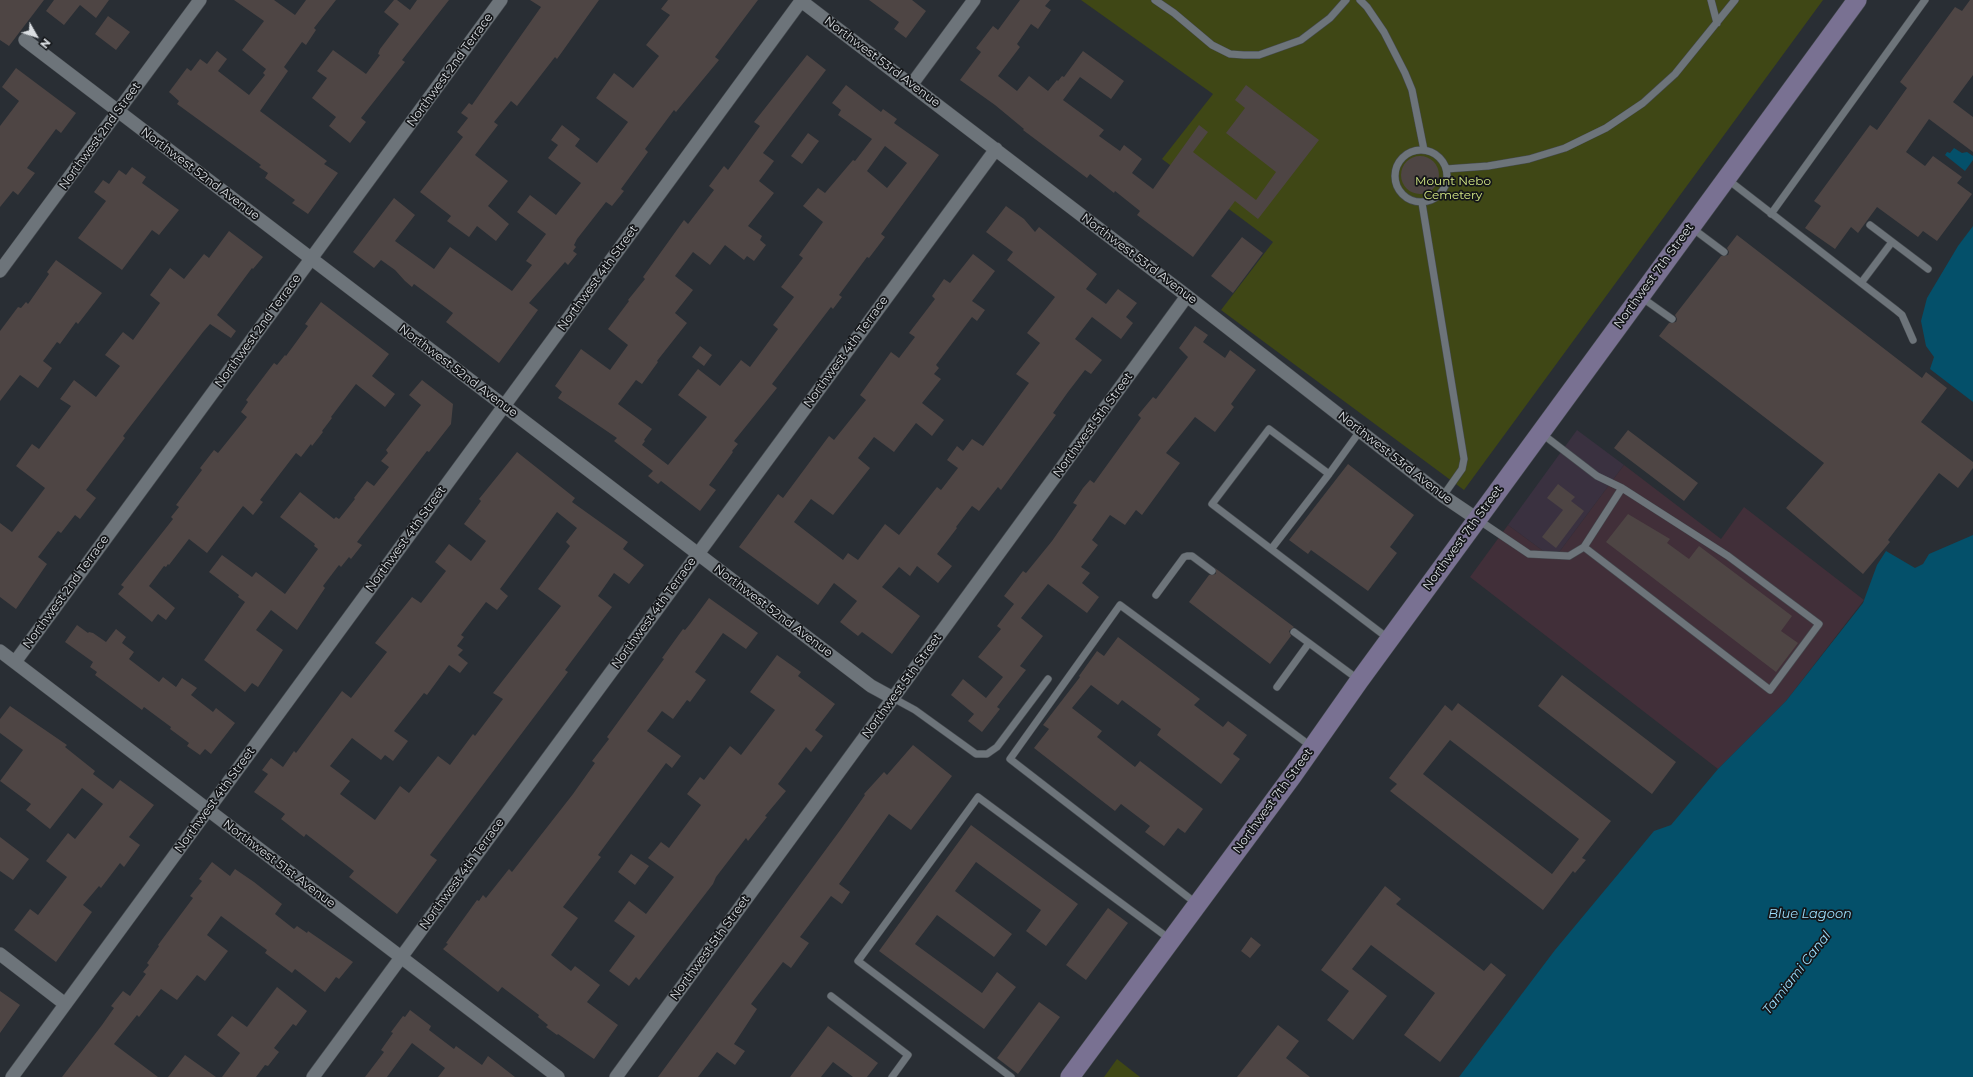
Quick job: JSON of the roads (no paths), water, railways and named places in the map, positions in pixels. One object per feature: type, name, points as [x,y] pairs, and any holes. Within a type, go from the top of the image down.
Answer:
[{"type":"main road","name":"Northwest 7th Street","points":[[1070,1077],[1312,747],[1690,226],[1857,0]]},
{"type":"street","name":"Northwest 2nd Street","points":[[0,271],[200,0]]},
{"type":"street","name":"Northwest 2nd Terrace","points":[[14,662],[501,0]]},
{"type":"street","points":[[912,84],[974,0]]},
{"type":"street","name":"Northwest 53rd Avenue","points":[[800,1],[912,84],[1443,496],[1477,519]]},
{"type":"street","name":"Northwest 4th Street","points":[[12,1077],[800,1]]},
{"type":"street","name":"Northwest 52nd Avenue","points":[[25,40],[871,686],[893,698]]},
{"type":"street","name":"Northwest 4th Terrace","points":[[313,1077],[996,149]]},
{"type":"street","name":"Northwest 5th Street","points":[[616,1077],[1187,296]]},
{"type":"street","name":"Northwest 51st Avenue","points":[[0,651],[558,1077]]},
{"type":"street","points":[[0,954],[65,1004]]},
{"type":"lane","points":[[1154,0],[1174,13],[1212,45],[1230,54],[1244,55],[1259,54],[1301,40],[1330,18],[1346,0]]},
{"type":"lane","points":[[1360,0],[1368,7],[1384,32],[1405,73],[1412,90],[1424,150]]},
{"type":"lane","points":[[1711,0],[1716,23]]},
{"type":"lane","points":[[1446,170],[1488,166],[1529,159],[1565,148],[1606,128],[1662,87],[1688,60],[1735,0]]},
{"type":"lane","points":[[1772,214],[1925,0]]},
{"type":"lane","points":[[1424,150],[1438,156],[1446,170],[1446,185],[1442,192],[1436,197],[1422,202],[1413,201],[1402,194],[1396,183],[1395,175],[1397,166],[1408,153],[1424,150]]},
{"type":"lane","points":[[1726,178],[1902,315],[1913,340]]},
{"type":"lane","points":[[1422,202],[1464,459],[1462,469],[1443,496]]},
{"type":"lane","points":[[1870,225],[1928,269]]},
{"type":"lane","points":[[1690,226],[1724,252]]},
{"type":"lane","points":[[1861,283],[1892,242]]},
{"type":"lane","points":[[1640,296],[1672,319]]},
{"type":"lane","points":[[1329,474],[1269,429],[1212,504],[1390,639]]},
{"type":"lane","points":[[1272,548],[1360,431]]},
{"type":"lane","points":[[1540,432],[1597,476],[1622,488],[1728,556],[1819,624],[1770,690],[1584,547]]},
{"type":"lane","points":[[1477,519],[1529,554],[1569,556],[1584,547],[1622,488]]},
{"type":"lane","points":[[1156,595],[1184,557],[1192,556],[1212,571]]},
{"type":"lane","points":[[1197,904],[1010,758],[1120,605],[1312,747]]},
{"type":"lane","points":[[1294,632],[1359,681]]},
{"type":"lane","points":[[1277,687],[1309,643]]},
{"type":"lane","points":[[893,698],[915,710],[976,754],[987,754],[997,748],[1048,679]]},
{"type":"lane","points":[[1011,1077],[858,961],[978,797],[1171,940]]},
{"type":"lane","points":[[831,996],[908,1055],[892,1077]]},
{"type":"water","points":[[1954,148],[1962,153],[1967,152],[1973,156],[1973,160],[1965,171],[1945,155],[1947,152],[1950,153]]},
{"type":"water","points":[[1973,226],[1973,402],[1930,369],[1934,357],[1926,346],[1921,321],[1927,298],[1958,246]]},
{"type":"water","name":"Blue Lagoon","points":[[1973,535],[1973,1077],[1459,1077],[1555,950],[1654,831],[1671,825],[1718,769],[1786,701],[1863,603],[1877,565],[1886,551],[1915,568],[1923,564],[1929,554]]},
{"type":"park label","name":"Mount Nebo Cemetery","points":[[1453,188]]},
{"type":"water label","name":"Tamiami Canal","points":[[1797,973]]}]
